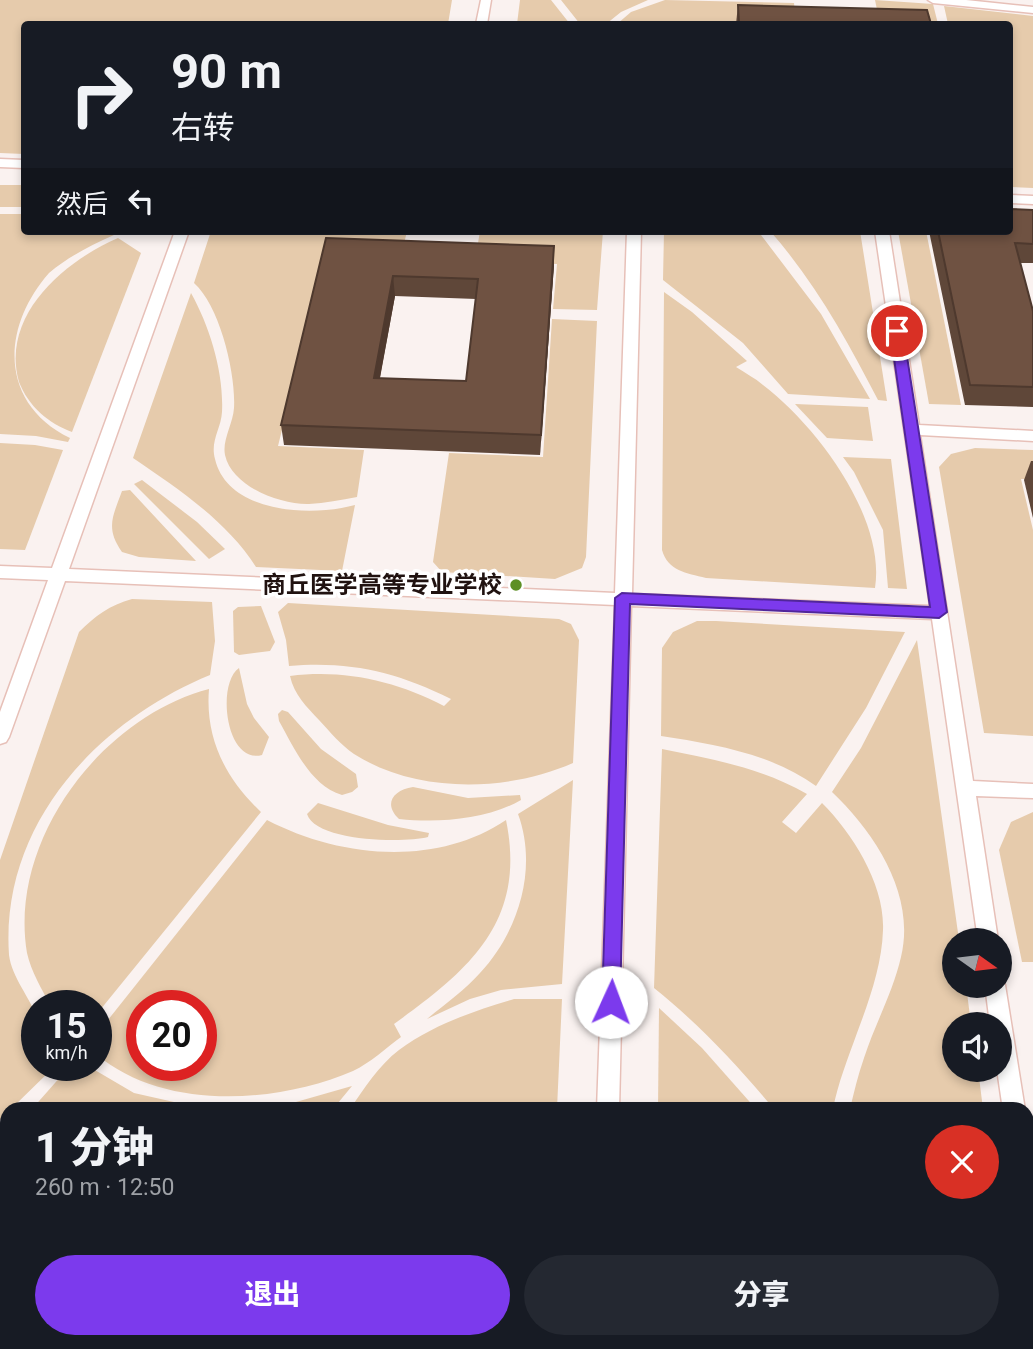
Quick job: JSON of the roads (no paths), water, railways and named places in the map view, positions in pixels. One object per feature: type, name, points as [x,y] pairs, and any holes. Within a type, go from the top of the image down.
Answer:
[{"type":"lane","points":[[482,21],[486,0]]},
{"type":"lane","points":[[933,0],[1033,10]]},
{"type":"lane","points":[[0,163],[21,164]]},
{"type":"lane","points":[[1013,200],[1033,200]]},
{"type":"lane","points":[[0,737],[181,235]]},
{"type":"lane","points":[[608,1102],[634,235]]},
{"type":"lane","points":[[882,235],[986,928]]},
{"type":"lane","points":[[912,430],[1033,436]]},
{"type":"lane","points":[[0,572],[939,612]]},
{"type":"lane","points":[[965,788],[1033,791]]},
{"type":"lane","points":[[997,998],[1012,1102]]},
{"type":"place","name":"商丘医学高等专业学校","points":[[516,585]]}]
